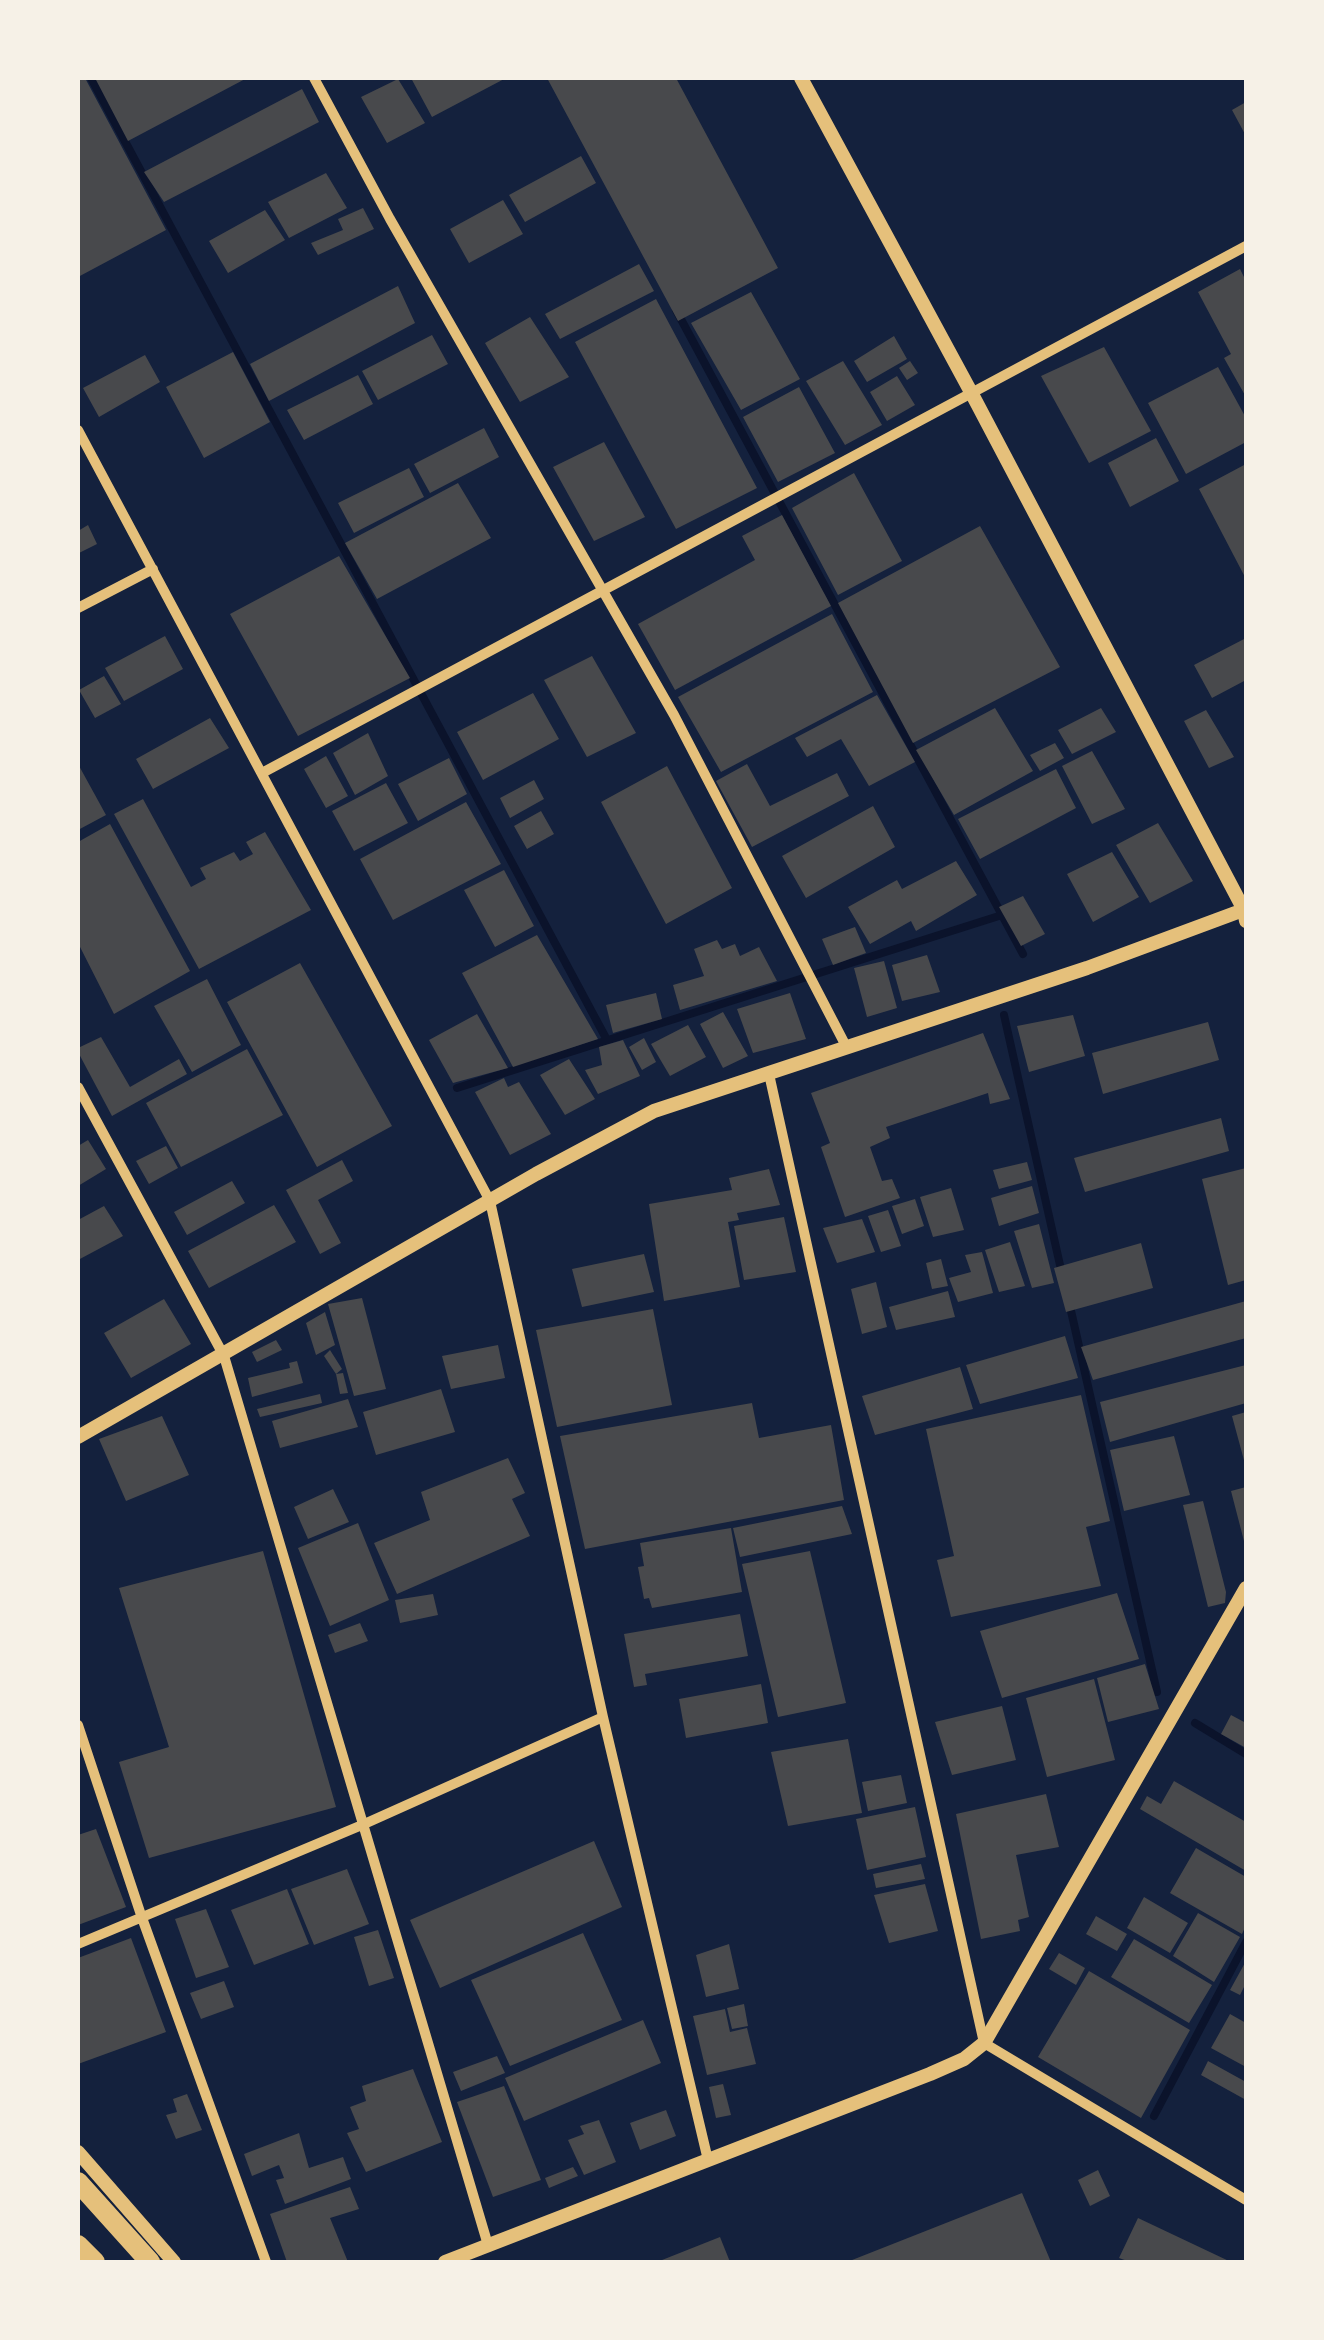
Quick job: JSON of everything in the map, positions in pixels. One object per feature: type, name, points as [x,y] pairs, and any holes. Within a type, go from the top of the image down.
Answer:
[{"type":"highway","points":[[78,2182],[150,2262]]},
{"type":"highway","points":[[78,2200],[140,2262]]},
{"type":"highway","points":[[78,2245],[95,2262]]},
{"type":"street","points":[[314,78],[390,219],[674,714],[847,1048]]},
{"type":"street","points":[[78,1437],[654,1111],[1246,913],[801,78]]},
{"type":"street","points":[[262,772],[1246,246]]},
{"type":"street","points":[[78,430],[490,1201],[603,1717],[708,2160]]},
{"type":"street","points":[[78,608],[153,569]]},
{"type":"street","points":[[769,1074],[984,2043],[1246,2200]]},
{"type":"street","points":[[78,1087],[224,1356],[488,2245]]},
{"type":"street","points":[[445,2262],[964,2060],[984,2043],[1246,1588]]},
{"type":"street","points":[[78,1944],[362,1825],[603,1717]]},
{"type":"street","points":[[78,1725],[141,1915],[266,2262]]},
{"type":"street","points":[[78,2152],[174,2262]]},
{"type":"building","points":[[78,78],[85,78],[166,230],[78,277]]},
{"type":"building","points":[[95,78],[247,78],[128,141]]},
{"type":"building","points":[[411,78],[506,78],[432,117]]},
{"type":"building","points":[[547,78],[676,78],[778,268],[678,321]]},
{"type":"building","points":[[398,79],[425,123],[387,143],[361,97]]},
{"type":"building","points":[[302,89],[319,122],[164,202],[144,172]]},
{"type":"building","points":[[1246,102],[1246,136],[1232,110]]},
{"type":"building","points":[[581,156],[596,183],[525,222],[509,195]]},
{"type":"building","points":[[326,173],[347,208],[289,238],[268,202]]},
{"type":"building","points":[[503,200],[523,234],[469,263],[450,229]]},
{"type":"building","points":[[363,208],[374,229],[318,255],[311,243],[343,230],[338,219]]},
{"type":"building","points":[[265,210],[285,240],[228,273],[209,241]]},
{"type":"building","points":[[639,264],[654,291],[560,339],[545,314]]},
{"type":"building","points":[[1240,269],[1246,281],[1246,397],[1224,358],[1231,354],[1198,292]]},
{"type":"building","points":[[398,286],[415,323],[269,401],[250,364]]},
{"type":"building","points":[[751,292],[800,379],[741,410],[691,323]]},
{"type":"building","points":[[656,299],[757,488],[676,529],[575,342]]},
{"type":"building","points":[[530,317],[569,377],[520,402],[485,343]]},
{"type":"building","points":[[432,335],[448,364],[378,400],[362,371]]},
{"type":"building","points":[[894,336],[907,359],[867,382],[854,361]]},
{"type":"building","points":[[1104,347],[1151,431],[1089,463],[1041,376]]},
{"type":"building","points":[[233,352],[270,422],[204,458],[166,387]]},
{"type":"building","points":[[145,355],[160,382],[99,417],[83,388]]},
{"type":"building","points":[[843,361],[882,425],[845,445],[806,381]]},
{"type":"building","points":[[910,361],[918,373],[907,380],[899,368]]},
{"type":"building","points":[[1218,367],[1246,418],[1246,442],[1186,474],[1148,403]]},
{"type":"building","points":[[358,375],[373,404],[304,440],[287,410]]},
{"type":"building","points":[[897,376],[915,405],[887,421],[870,392]]},
{"type":"building","points":[[799,387],[835,453],[778,482],[743,417]]},
{"type":"building","points":[[484,428],[499,457],[430,493],[414,464]]},
{"type":"building","points":[[1156,438],[1179,481],[1130,507],[1108,463]]},
{"type":"building","points":[[604,442],[645,517],[594,541],[553,467]]},
{"type":"building","points":[[1246,464],[1246,579],[1199,489]]},
{"type":"building","points":[[409,468],[424,497],[354,533],[338,503]]},
{"type":"building","points":[[854,473],[902,561],[838,595],[792,508]]},
{"type":"building","points":[[458,483],[491,538],[377,599],[345,543]]},
{"type":"building","points":[[782,515],[831,606],[675,690],[638,624],[755,560],[742,536]]},
{"type":"building","points":[[88,525],[97,544],[79,553],[78,531]]},
{"type":"building","points":[[980,526],[1060,667],[913,743],[838,603]]},
{"type":"building","points":[[339,556],[410,678],[298,736],[230,614]]},
{"type":"building","points":[[832,614],[873,692],[721,772],[678,697]]},
{"type":"building","points":[[165,636],[183,669],[124,701],[105,668]]},
{"type":"building","points":[[1246,638],[1246,680],[1212,698],[1194,665]]},
{"type":"building","points":[[592,656],[636,733],[587,757],[544,680]]},
{"type":"building","points":[[104,676],[121,704],[95,718],[79,690]]},
{"type":"building","points":[[533,693],[559,739],[483,780],[457,732]]},
{"type":"building","points":[[877,695],[915,762],[869,786],[841,739],[807,757],[795,738]]},
{"type":"building","points":[[995,708],[1033,771],[954,815],[916,750]]},
{"type":"building","points":[[1101,708],[1116,732],[1072,754],[1058,730]]},
{"type":"building","points":[[1206,710],[1234,757],[1209,768],[1184,721]]},
{"type":"building","points":[[210,718],[229,748],[153,789],[136,759]]},
{"type":"building","points":[[368,733],[388,776],[355,795],[333,753]]},
{"type":"building","points":[[1055,743],[1064,758],[1040,771],[1030,755]]},
{"type":"building","points":[[1092,751],[1125,809],[1092,824],[1062,766]]},
{"type":"building","points":[[326,756],[348,796],[326,808],[304,769]]},
{"type":"building","points":[[449,758],[467,794],[418,821],[398,784]]},
{"type":"building","points":[[78,764],[106,815],[78,830]]},
{"type":"building","points":[[747,764],[770,806],[837,773],[849,796],[752,847],[716,781]]},
{"type":"building","points":[[667,766],[732,888],[666,924],[601,802]]},
{"type":"building","points":[[1056,769],[1076,808],[980,859],[958,819]]},
{"type":"building","points":[[534,780],[544,799],[510,818],[500,798]]},
{"type":"building","points":[[386,783],[408,823],[354,851],[332,811]]},
{"type":"building","points":[[143,799],[191,887],[206,879],[200,868],[234,852],[240,861],[253,854],[246,842],[265,832],[311,910],[199,969],[114,814]]},
{"type":"building","points":[[466,802],[501,864],[393,920],[360,859]]},
{"type":"building","points":[[873,806],[895,847],[806,898],[782,856]]},
{"type":"building","points":[[541,811],[554,834],[527,849],[514,826]]},
{"type":"building","points":[[1158,823],[1193,881],[1150,903],[1116,845]]},
{"type":"building","points":[[110,824],[190,971],[114,1014],[78,943],[78,842]]},
{"type":"building","points":[[1112,852],[1139,897],[1093,922],[1067,874]]},
{"type":"building","points":[[956,861],[977,895],[916,931],[911,921],[870,944],[848,907],[897,880],[902,889]]},
{"type":"building","points":[[504,870],[534,926],[495,947],[464,890]]},
{"type":"building","points":[[1023,896],[1045,934],[1021,946],[999,907]]},
{"type":"building","points":[[855,927],[866,953],[833,965],[822,939]]},
{"type":"building","points":[[537,935],[598,1039],[513,1067],[462,973]]},
{"type":"building","points":[[717,940],[722,949],[735,944],[740,956],[759,947],[777,981],[680,1010],[673,985],[704,976],[694,949]]},
{"type":"building","points":[[927,955],[940,992],[902,1001],[892,965]]},
{"type":"building","points":[[884,961],[897,1008],[867,1017],[854,968]]},
{"type":"building","points":[[300,963],[392,1126],[317,1167],[227,1002]]},
{"type":"building","points":[[207,979],[241,1045],[192,1072],[154,1006]]},
{"type":"building","points":[[656,993],[662,1019],[613,1033],[606,1005]]},
{"type":"building","points":[[790,993],[806,1039],[753,1053],[737,1009]]},
{"type":"building","points":[[723,1012],[748,1056],[723,1068],[700,1024]]},
{"type":"building","points":[[477,1014],[508,1068],[453,1083],[429,1040]]},
{"type":"building","points":[[1073,1015],[1085,1056],[1029,1072],[1017,1026]]},
{"type":"building","points":[[1208,1022],[1219,1060],[1103,1094],[1092,1053]]},
{"type":"building","points":[[688,1025],[706,1057],[670,1076],[651,1044]]},
{"type":"building","points":[[983,1033],[1010,1099],[990,1104],[988,1093],[886,1127],[890,1138],[870,1147],[882,1181],[892,1179],[900,1198],[845,1217],[821,1147],[830,1143],[811,1093]]},
{"type":"building","points":[[101,1037],[130,1087],[179,1059],[187,1074],[112,1116],[78,1052],[78,1048]]},
{"type":"building","points":[[644,1038],[656,1062],[642,1070],[629,1047]]},
{"type":"building","points":[[623,1040],[640,1076],[598,1094],[585,1070],[602,1065],[599,1047]]},
{"type":"building","points":[[247,1049],[283,1115],[181,1167],[146,1103]]},
{"type":"building","points":[[569,1059],[595,1099],[565,1115],[540,1075]]},
{"type":"building","points":[[504,1078],[508,1087],[519,1082],[551,1134],[510,1155],[475,1092]]},
{"type":"building","points":[[1221,1118],[1229,1151],[1085,1192],[1074,1158]]},
{"type":"building","points":[[88,1140],[106,1169],[78,1186],[78,1146]]},
{"type":"building","points":[[166,1146],[178,1168],[149,1184],[136,1161]]},
{"type":"building","points":[[342,1160],[353,1181],[318,1200],[341,1243],[320,1254],[286,1190]]},
{"type":"building","points":[[1027,1162],[1032,1180],[999,1189],[993,1170]]},
{"type":"building","points":[[1246,1168],[1246,1280],[1228,1285],[1202,1179]]},
{"type":"building","points":[[769,1169],[780,1205],[737,1213],[739,1220],[728,1222],[740,1287],[664,1301],[649,1204],[732,1190],[729,1178]]},
{"type":"building","points":[[232,1181],[245,1203],[187,1235],[174,1212]]},
{"type":"building","points":[[1032,1186],[1039,1213],[999,1226],[991,1198]]},
{"type":"building","points":[[951,1188],[964,1230],[933,1237],[920,1197]]},
{"type":"building","points":[[915,1199],[924,1226],[902,1234],[892,1206]]},
{"type":"building","points":[[274,1205],[296,1242],[209,1288],[188,1251]]},
{"type":"building","points":[[104,1206],[123,1236],[78,1260],[78,1220]]},
{"type":"building","points":[[888,1210],[901,1246],[881,1252],[868,1216]]},
{"type":"building","points":[[784,1217],[796,1272],[744,1280],[734,1226]]},
{"type":"building","points":[[862,1219],[875,1252],[837,1263],[823,1228]]},
{"type":"building","points":[[1039,1224],[1054,1283],[1032,1288],[1014,1231]]},
{"type":"building","points":[[1010,1242],[1025,1286],[999,1292],[985,1250]]},
{"type":"building","points":[[1141,1243],[1153,1288],[1066,1312],[1054,1268]]},
{"type":"building","points":[[982,1252],[993,1293],[958,1302],[949,1278],[971,1272],[965,1255]]},
{"type":"building","points":[[644,1254],[654,1292],[582,1307],[572,1269]]},
{"type":"building","points":[[941,1259],[948,1286],[932,1289],[926,1263]]},
{"type":"building","points":[[876,1282],[887,1327],[862,1334],[851,1289]]},
{"type":"building","points":[[948,1291],[955,1317],[896,1330],[889,1307]]},
{"type":"building","points":[[362,1298],[386,1389],[354,1396],[328,1304]]},
{"type":"building","points":[[164,1299],[191,1344],[131,1378],[104,1333]]},
{"type":"building","points":[[1246,1301],[1246,1338],[1093,1380],[1081,1347]]},
{"type":"building","points":[[653,1309],[672,1405],[557,1427],[536,1330]]},
{"type":"building","points":[[325,1312],[335,1345],[316,1355],[306,1323]]},
{"type":"building","points":[[1065,1336],[1078,1378],[980,1404],[966,1365]]},
{"type":"building","points":[[276,1340],[282,1350],[257,1362],[252,1352]]},
{"type":"building","points":[[498,1345],[505,1378],[451,1389],[442,1356]]},
{"type":"building","points":[[330,1350],[342,1369],[336,1374],[324,1356]]},
{"type":"building","points":[[297,1361],[303,1383],[252,1397],[248,1378],[290,1368],[289,1363]]},
{"type":"building","points":[[1246,1365],[1246,1403],[1110,1442],[1100,1402]]},
{"type":"building","points":[[960,1367],[973,1409],[875,1435],[862,1396]]},
{"type":"building","points":[[343,1373],[348,1393],[340,1394],[336,1374]]},
{"type":"building","points":[[441,1389],[455,1432],[376,1455],[363,1412]]},
{"type":"building","points":[[320,1394],[322,1403],[260,1417],[257,1409]]},
{"type":"building","points":[[1081,1395],[1110,1521],[1086,1527],[1101,1586],[951,1617],[937,1560],[954,1556],[926,1429]]},
{"type":"building","points":[[348,1399],[358,1427],[280,1448],[272,1421]]},
{"type":"building","points":[[752,1403],[759,1438],[831,1425],[844,1500],[585,1549],[560,1436]]},
{"type":"building","points":[[1246,1412],[1246,1464],[1245,1464],[1232,1416]]},
{"type":"building","points":[[162,1416],[189,1475],[126,1501],[99,1439]]},
{"type":"building","points":[[1174,1436],[1190,1495],[1124,1511],[1110,1450]]},
{"type":"building","points":[[508,1458],[525,1493],[512,1499],[530,1536],[397,1594],[374,1543],[430,1520],[421,1492]]},
{"type":"building","points":[[1246,1487],[1246,1545],[1245,1545],[1231,1491]]},
{"type":"building","points":[[333,1489],[349,1522],[308,1539],[294,1507]]},
{"type":"building","points":[[1203,1501],[1226,1592],[1225,1603],[1208,1607],[1183,1505]]},
{"type":"building","points":[[842,1506],[852,1534],[740,1557],[733,1528]]},
{"type":"building","points":[[358,1523],[389,1600],[330,1626],[298,1548]]},
{"type":"building","points":[[731,1528],[742,1592],[652,1608],[649,1598],[644,1599],[638,1567],[644,1566],[640,1543]]},
{"type":"building","points":[[263,1551],[336,1807],[149,1858],[119,1762],[169,1747],[119,1588]]},
{"type":"building","points":[[810,1551],[846,1703],[778,1717],[742,1564]]},
{"type":"building","points":[[1117,1593],[1139,1659],[1002,1698],[980,1631]]},
{"type":"building","points":[[433,1594],[438,1615],[400,1623],[395,1600]]},
{"type":"building","points":[[740,1614],[748,1656],[645,1674],[647,1685],[634,1687],[624,1634]]},
{"type":"building","points":[[360,1623],[368,1641],[335,1653],[328,1635]]},
{"type":"building","points":[[1145,1664],[1159,1709],[1108,1722],[1097,1678]]},
{"type":"building","points":[[1094,1679],[1115,1760],[1047,1777],[1026,1698]]},
{"type":"building","points":[[761,1684],[768,1723],[686,1738],[679,1699]]},
{"type":"building","points":[[1002,1706],[1016,1760],[952,1775],[935,1722]]},
{"type":"building","points":[[1231,1715],[1246,1723],[1246,1748],[1221,1734]]},
{"type":"building","points":[[848,1739],[862,1813],[788,1826],[771,1752]]},
{"type":"building","points":[[901,1775],[907,1803],[868,1811],[862,1782]]},
{"type":"building","points":[[1174,1781],[1246,1822],[1246,1871],[1140,1809],[1147,1796],[1161,1804]]},
{"type":"building","points":[[1046,1794],[1059,1847],[1016,1855],[1029,1917],[1018,1920],[1020,1931],[981,1939],[956,1814]]},
{"type":"building","points":[[915,1807],[926,1857],[867,1870],[856,1819]]},
{"type":"building","points":[[96,1829],[126,1907],[78,1925],[78,1835]]},
{"type":"building","points":[[594,1841],[622,1907],[440,1988],[410,1920]]},
{"type":"building","points":[[1196,1848],[1246,1877],[1246,1925],[1242,1934],[1170,1893]]},
{"type":"building","points":[[921,1864],[925,1879],[876,1888],[873,1874]]},
{"type":"building","points":[[347,1869],[369,1924],[314,1945],[291,1889]]},
{"type":"building","points":[[925,1884],[938,1931],[889,1943],[874,1895]]},
{"type":"building","points":[[287,1889],[309,1944],[254,1965],[231,1910]]},
{"type":"building","points":[[1144,1897],[1188,1923],[1170,1953],[1127,1928]]},
{"type":"building","points":[[206,1909],[229,1967],[196,1978],[175,1919]]},
{"type":"building","points":[[1198,1913],[1240,1937],[1214,1982],[1173,1956]]},
{"type":"building","points":[[1096,1916],[1127,1934],[1117,1951],[1086,1934]]},
{"type":"building","points":[[378,1930],[394,1978],[369,1986],[354,1937]]},
{"type":"building","points":[[583,1933],[622,2020],[510,2066],[471,1980]]},
{"type":"building","points":[[131,1938],[166,2032],[78,2064],[78,1958]]},
{"type":"building","points":[[1134,1939],[1212,1985],[1189,2023],[1111,1977]]},
{"type":"building","points":[[729,1944],[739,1989],[706,1997],[696,1955]]},
{"type":"building","points":[[1059,1953],[1085,1968],[1076,1985],[1049,1969]]},
{"type":"building","points":[[1246,1961],[1246,1983],[1240,1995],[1230,1990]]},
{"type":"building","points":[[1089,1971],[1190,2030],[1141,2118],[1038,2057]]},
{"type":"building","points":[[224,1981],[234,2007],[201,2019],[190,1993]]},
{"type":"building","points":[[744,2004],[748,2026],[732,2029],[727,2008]]},
{"type":"building","points":[[725,2009],[730,2032],[747,2028],[756,2064],[707,2075],[693,2016]]},
{"type":"building","points":[[1230,2014],[1246,2023],[1246,2067],[1211,2048]]},
{"type":"building","points":[[643,2020],[661,2063],[524,2121],[505,2078]]},
{"type":"building","points":[[497,2056],[505,2073],[461,2091],[453,2072]]},
{"type":"building","points":[[1208,2061],[1246,2082],[1246,2100],[1201,2075]]},
{"type":"building","points":[[413,2069],[442,2142],[366,2172],[347,2133],[359,2129],[350,2107],[366,2101],[362,2086]]},
{"type":"building","points":[[723,2084],[731,2115],[716,2118],[709,2087]]},
{"type":"building","points":[[504,2086],[541,2180],[493,2197],[457,2102]]},
{"type":"building","points":[[187,2094],[202,2130],[176,2139],[166,2115],[177,2112],[173,2099]]},
{"type":"building","points":[[666,2110],[676,2136],[640,2150],[630,2123]]},
{"type":"building","points":[[599,2120],[616,2162],[584,2175],[568,2140],[584,2134],[580,2126]]},
{"type":"building","points":[[299,2133],[309,2168],[343,2157],[351,2179],[285,2204],[276,2180],[284,2178],[279,2165],[252,2176],[244,2154]]},
{"type":"building","points":[[573,2167],[578,2176],[549,2188],[545,2178]]},
{"type":"building","points":[[1098,2170],[1110,2196],[1090,2206],[1078,2180]]},
{"type":"building","points":[[350,2187],[359,2209],[330,2218],[348,2262],[287,2262],[270,2214]]},
{"type":"building","points":[[1022,2193],[1051,2262],[847,2262]]},
{"type":"building","points":[[1138,2218],[1231,2262],[1130,2262],[1119,2258]]},
{"type":"building","points":[[720,2237],[730,2262],[657,2262]]},
{"type":"waterway","points":[[91,78],[607,1040]]},
{"type":"waterway","points":[[676,310],[1023,954]]},
{"type":"waterway","points":[[457,1088],[1002,915]]},
{"type":"waterway","points":[[1004,1015],[1062,1274]]},
{"type":"waterway","points":[[1069,1302],[1157,1692]]},
{"type":"waterway","points":[[1195,1723],[1246,1754]]},
{"type":"waterway","points":[[1154,2116],[1246,1942]]}]
